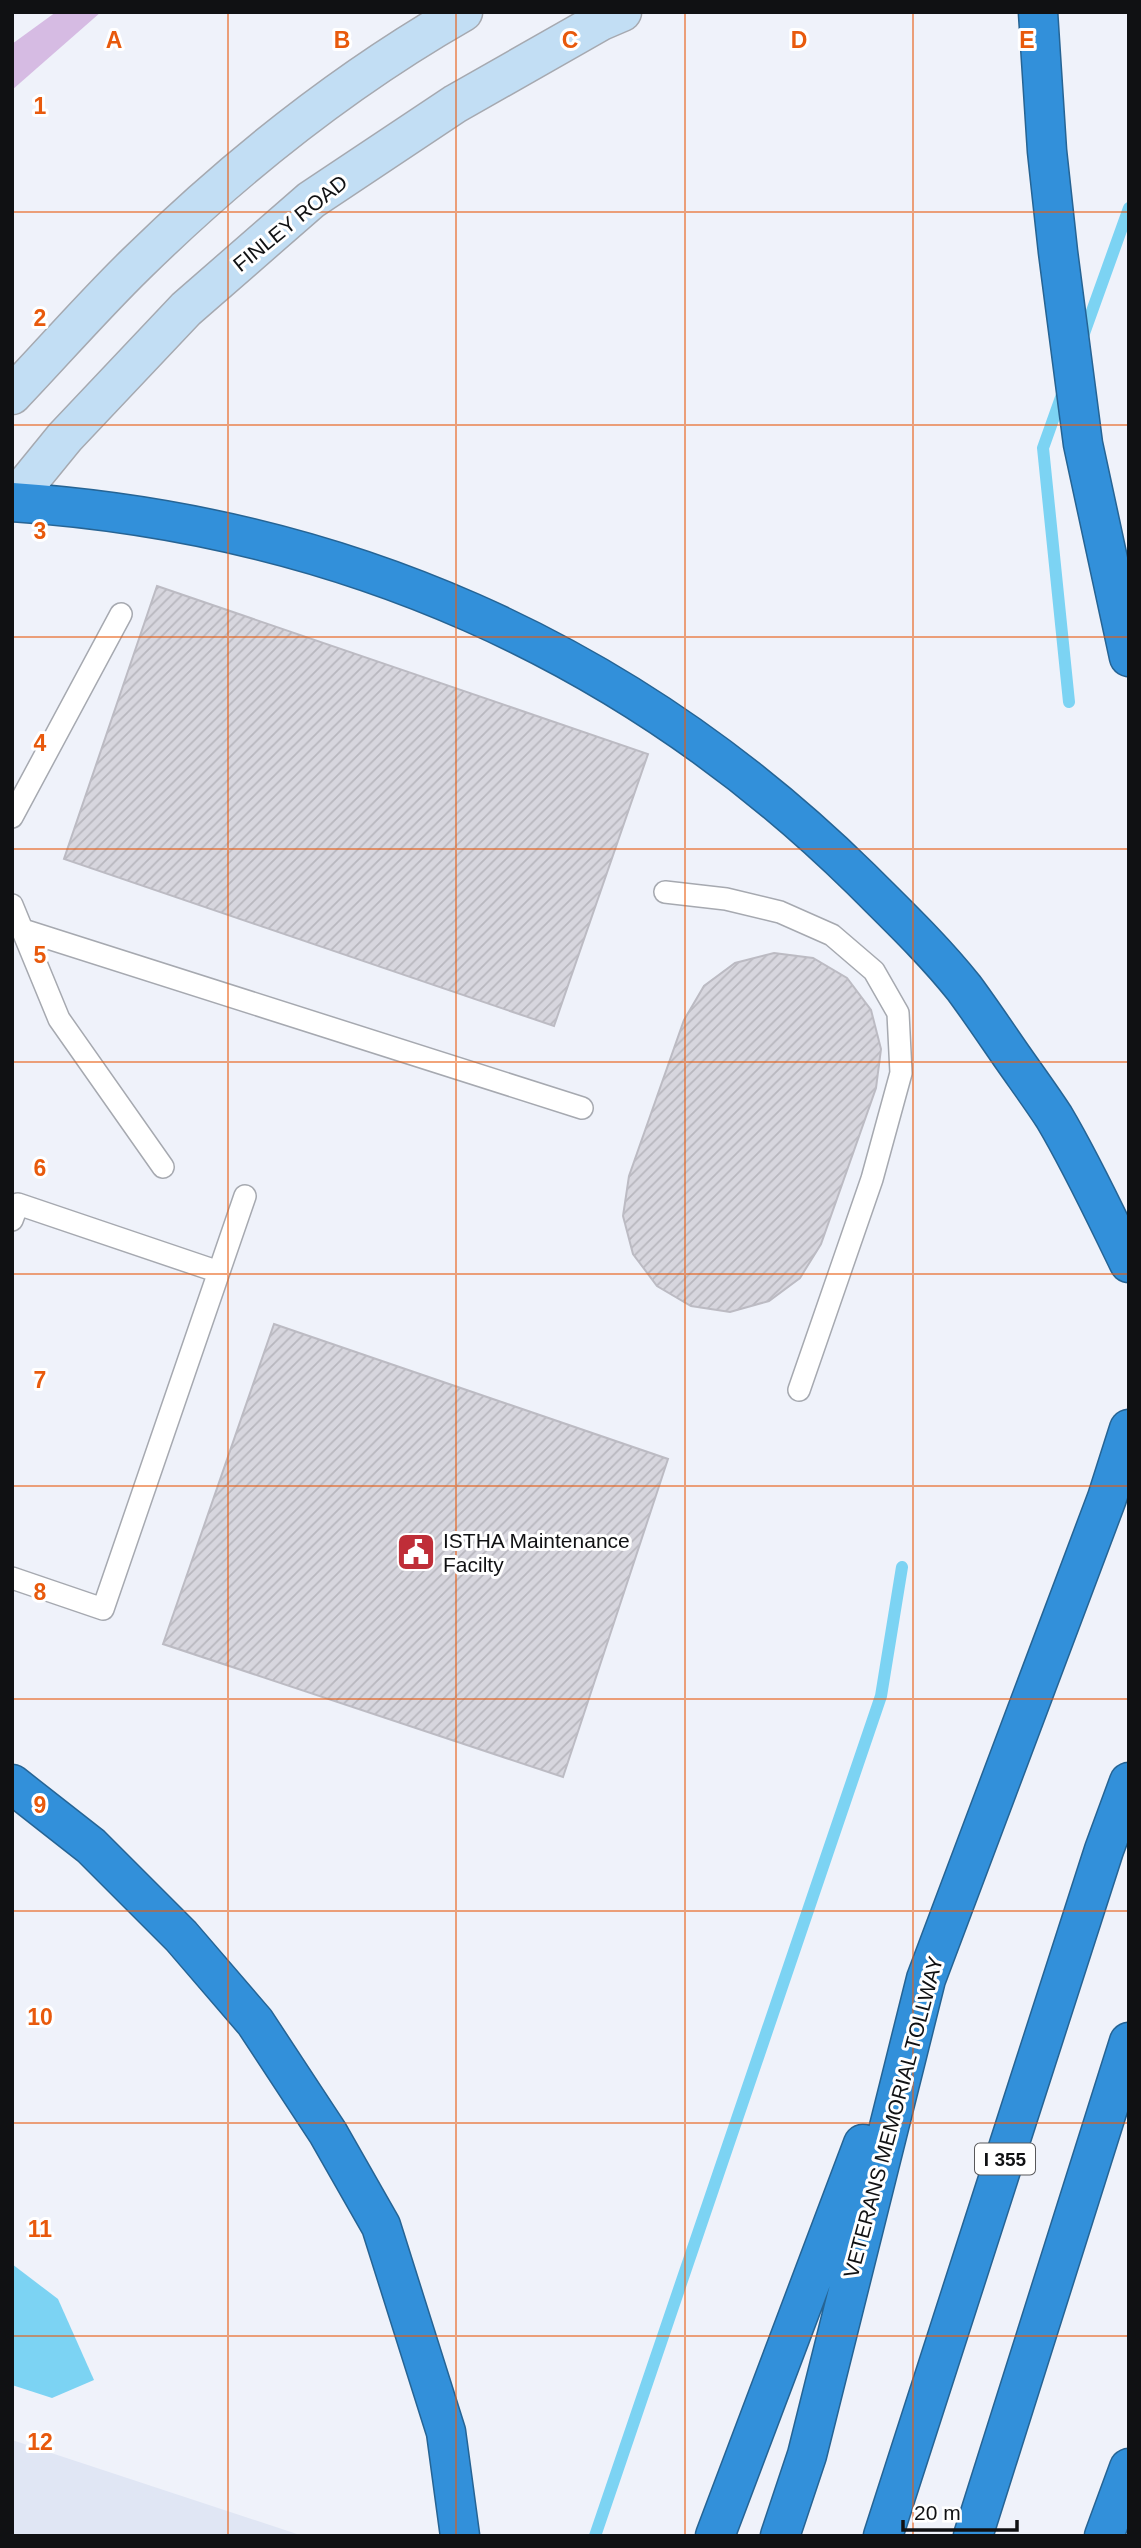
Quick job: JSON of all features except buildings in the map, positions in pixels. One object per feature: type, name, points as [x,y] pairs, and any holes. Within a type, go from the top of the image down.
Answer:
[{"type":"highway","points":[[1038,12],[1047,151],[1083,444],[1129,656]]},
{"type":"highway","points":[[12,502],[85,507],[172,520],[257,538],[365,570],[458,606],[546,646],[612,684],[695,738],[757,785],[828,847],[908,926],[964,988],[1054,1117],[1129,1263]]},
{"type":"highway","name":"VETERANS MEMORIAL TOLLWAY","points":[[780,2536],[807,2455],[926,1979],[1107,1498],[1129,1429]]},
{"type":"highway","name":"I 355","points":[[883,2536],[1104,1850],[1129,1782]]},
{"type":"highway","points":[[12,1784],[91,1846],[181,1936],[254,2022],[328,2133],[381,2226],[446,2432],[460,2536]]},
{"type":"highway","points":[[715,2536],[926,1979]]},
{"type":"highway","points":[[973,2536],[1129,2042]]},
{"type":"highway","points":[[1104,2536],[1129,2468]]},
{"type":"main road","points":[[12,395],[136,264],[265,147],[413,40],[463,12]]},
{"type":"main road","name":"FINLEY ROAD","points":[[12,502],[65,437],[186,309],[311,200],[455,104],[622,12]]},
{"type":"lane","points":[[12,817],[121,614]]},
{"type":"lane","points":[[665,892],[726,899],[780,912],[831,935],[874,971],[898,1013],[901,1073],[872,1179],[799,1390]]},
{"type":"lane","points":[[12,905],[60,1019],[163,1167]]},
{"type":"lane","points":[[23,930],[582,1108]]},
{"type":"lane","points":[[12,1578],[103,1609],[245,1196]]},
{"type":"lane","points":[[14,1209],[219,1272]]},
{"type":"shaded area","points":[[56,12],[101,12],[12,90],[12,44]]},
{"type":"shaded area","points":[[12,2440],[303,2536],[12,2536]]},
{"type":"water","points":[[12,2264],[58,2299],[94,2380],[52,2398],[12,2385]]},
{"type":"waterway","points":[[1082,339],[1129,208]]},
{"type":"waterway","points":[[1064,389],[1043,448],[1069,702]]},
{"type":"waterway","points":[[595,2536],[881,1696],[902,1567]]},
{"type":"place","name":"ISTHA Maintenance Facilty","points":[[416,1552]]}]
